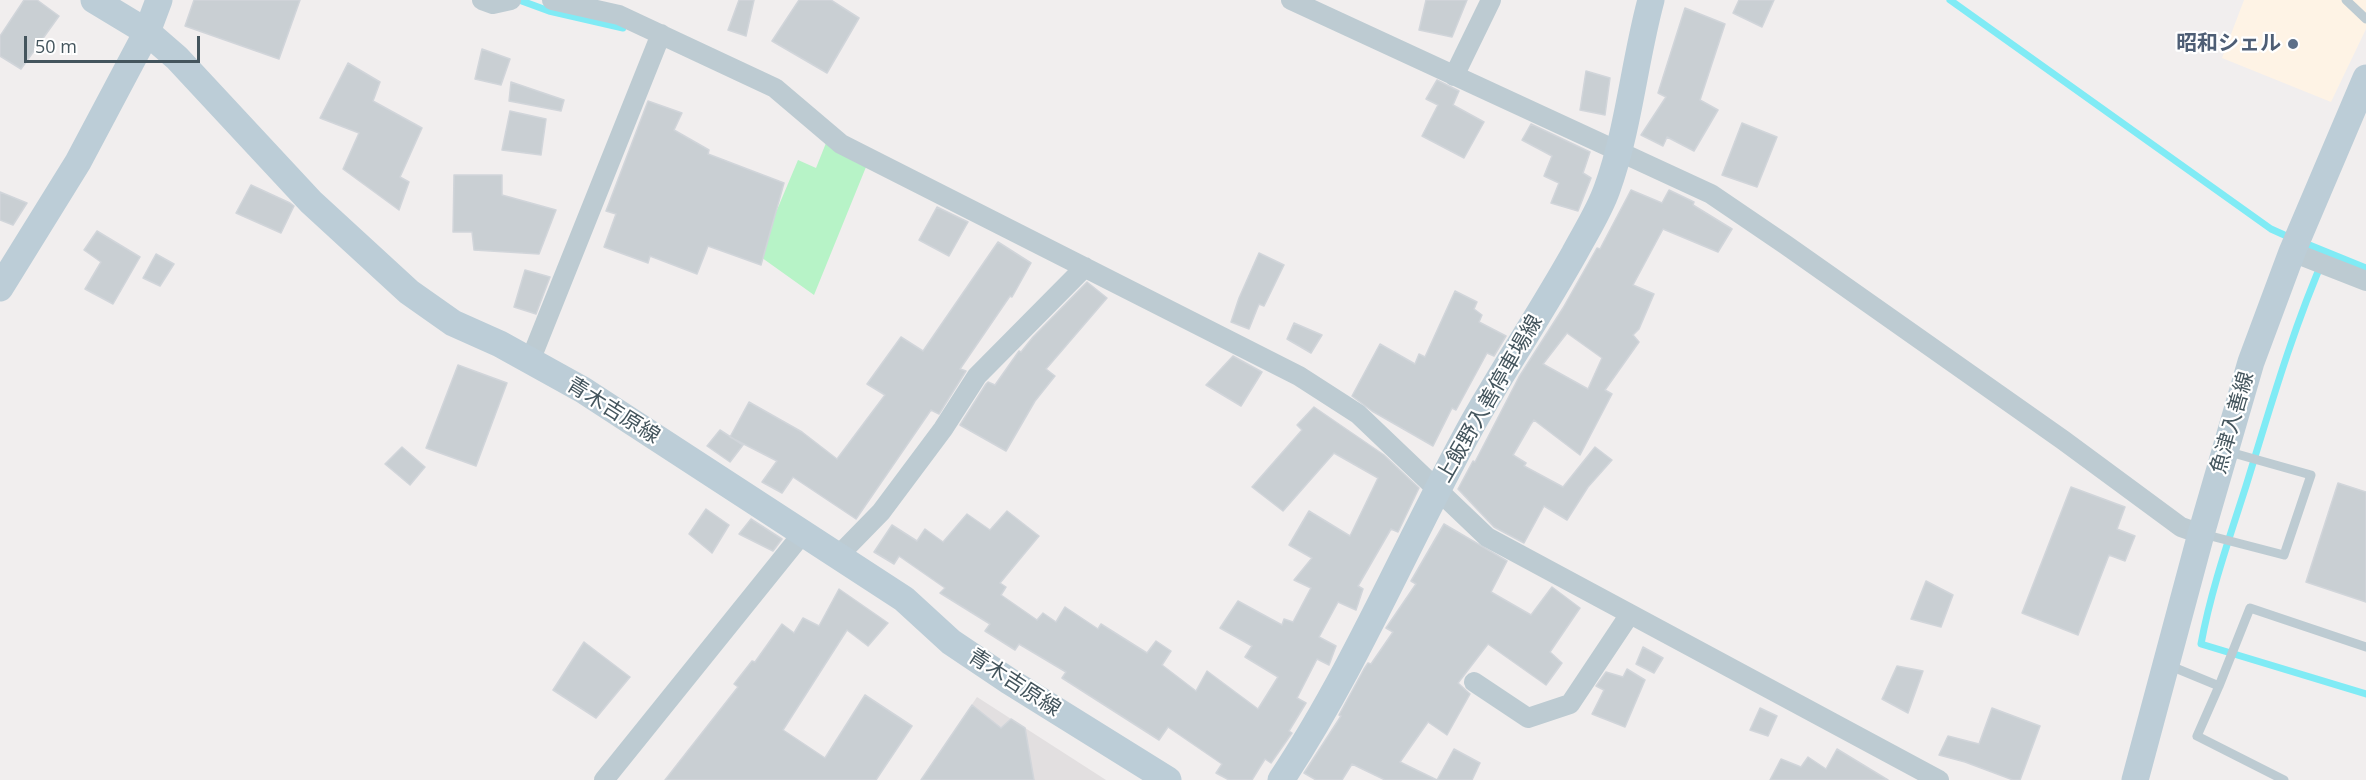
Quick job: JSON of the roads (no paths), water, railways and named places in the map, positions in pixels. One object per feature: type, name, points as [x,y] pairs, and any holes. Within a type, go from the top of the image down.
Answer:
[{"type":"main road","name":"青木吉原線","points":[[94,0],[147,32],[177,58],[311,202],[409,292],[453,323],[500,344],[583,390],[904,598],[951,642],[1168,780]]},
{"type":"main road","points":[[0,288],[78,162],[147,32],[159,0]]},
{"type":"main road","name":"上飯野入善停車場線","points":[[1281,780],[1329,703],[1438,488],[1489,396],[1559,281],[1606,192],[1619,152],[1641,37],[1651,0]]},
{"type":"main road","name":"魚津入善線","points":[[2135,780],[2201,534],[2251,362],[2292,252],[2366,78]]},
{"type":"street","points":[[482,0],[493,4],[511,0]]},
{"type":"street","points":[[552,0],[620,15],[776,88],[841,144],[1299,376],[1358,414],[1487,537],[1939,780]]},
{"type":"street","points":[[1292,0],[1711,194],[2044,427],[2181,527],[2201,534]]},
{"type":"street","points":[[1454,76],[1491,0]]},
{"type":"street","points":[[530,361],[661,34]]},
{"type":"street","points":[[2292,252],[2366,281]]},
{"type":"street","points":[[838,556],[881,512],[943,429],[978,376],[1085,267]]},
{"type":"street","points":[[603,780],[803,533]]},
{"type":"street","points":[[1474,682],[1528,718],[1570,704],[1630,614]]},
{"type":"lane","points":[[2346,0],[2366,19]]},
{"type":"lane","points":[[2201,534],[2284,555],[2312,475],[2225,451]]},
{"type":"lane","points":[[2284,780],[2197,736],[2250,608],[2366,647]]},
{"type":"lane","points":[[2166,664],[2219,686]]},
{"type":"waterway","points":[[519,0],[549,11],[623,28]]},
{"type":"waterway","points":[[1950,0],[2271,229],[2291,238]]},
{"type":"waterway","points":[[2302,242],[2366,268]]},
{"type":"waterway","points":[[2326,253],[2303,310],[2273,398],[2221,565],[2201,644],[2366,694]]},
{"type":"place","name":"昭和シェル","points":[[2293,44]]}]
